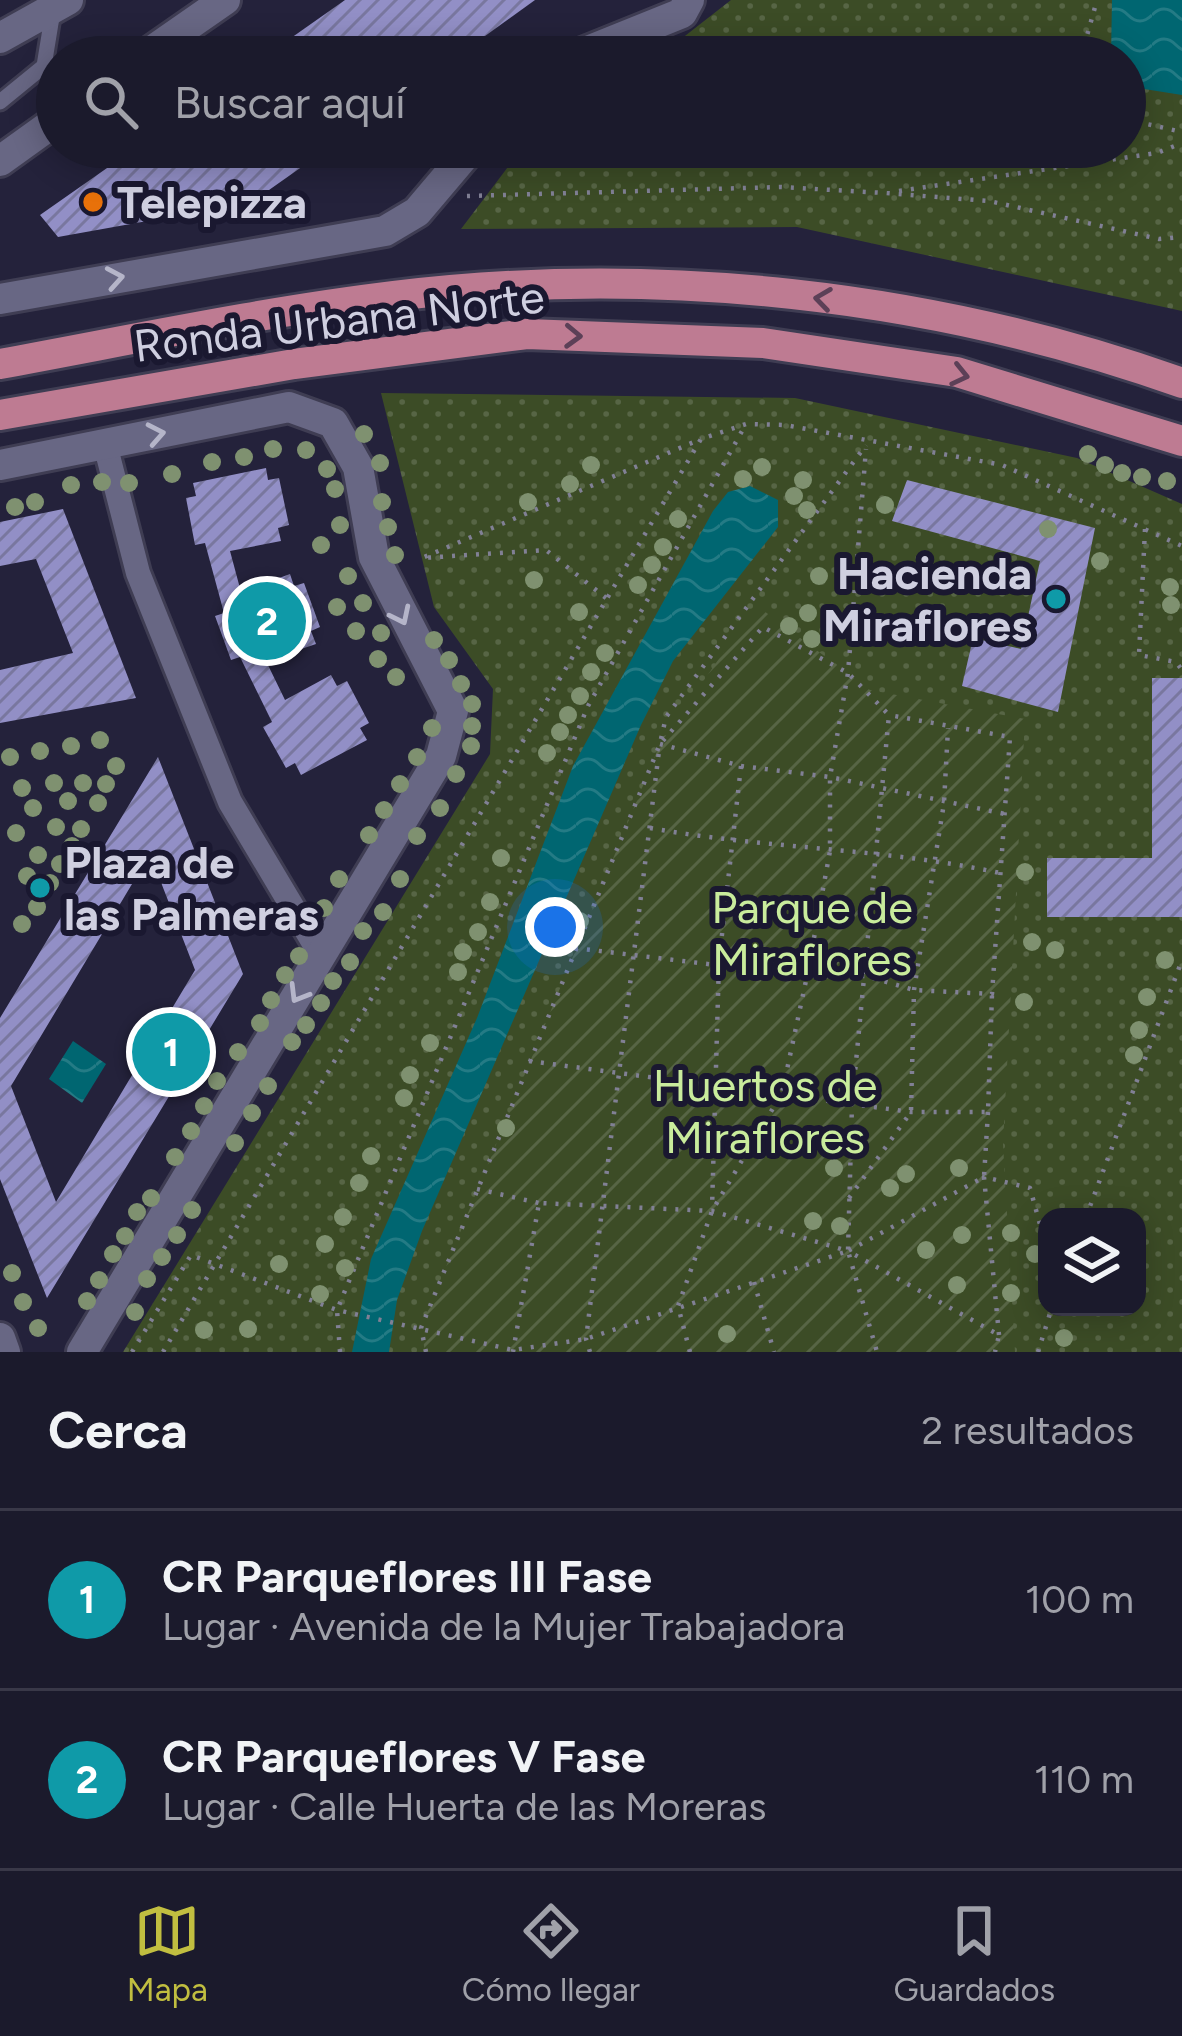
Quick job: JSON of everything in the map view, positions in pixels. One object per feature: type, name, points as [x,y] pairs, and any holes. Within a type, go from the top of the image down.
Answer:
[{"type":"main road","name":"Ronda Urbana Norte","points":[[0,364],[395,296],[648,284],[770,292],[897,310],[996,329],[1182,383]]},
{"type":"main road","name":"Ronda Urbana Norte","points":[[0,415],[294,364],[527,334],[763,343],[957,372],[1182,441]]},
{"type":"street","points":[[173,36],[225,0]]},
{"type":"street","points":[[625,36],[682,13],[689,0]]},
{"type":"street","points":[[0,38],[61,4]]},
{"type":"street","points":[[0,161],[36,135]]},
{"type":"street","points":[[0,299],[385,231],[417,212],[454,168]]},
{"type":"street","points":[[0,465],[289,407],[333,423],[358,467],[374,557],[452,711],[441,756],[82,1352]]},
{"type":"street","points":[[105,444],[138,573],[230,802],[321,955]]},
{"type":"street","points":[[0,1338],[5,1352]]},
{"type":"lane","points":[[52,36],[61,4]]},
{"type":"lane","points":[[0,102],[36,73]]},
{"type":"path","points":[[1087,36],[1097,0]]},
{"type":"path","points":[[1146,124],[1182,132]]},
{"type":"path","points":[[1146,155],[1182,142]]},
{"type":"path","points":[[886,193],[1055,168]]},
{"type":"path","points":[[430,197],[781,187],[886,193],[989,202],[1182,240]]},
{"type":"path","points":[[340,1352],[337,1310],[588,706],[746,424]]},
{"type":"path","points":[[607,599],[546,550],[422,557],[746,424],[785,425],[867,444],[1001,465],[1182,546]]},
{"type":"path","points":[[164,1352],[701,439]]},
{"type":"path","points":[[690,1352],[678,1306],[712,1210],[782,1093],[806,976],[830,851],[830,778],[848,673],[867,444]]},
{"type":"path","points":[[590,1352],[586,1339],[666,717],[867,444]]},
{"type":"path","points":[[1145,529],[1139,655],[1176,662],[1182,670]]},
{"type":"path","points":[[426,1352],[421,1328],[660,744],[763,627],[848,673],[889,715],[1010,737],[984,1178],[999,1335],[995,1352]]},
{"type":"path","points":[[877,1352],[848,1251],[852,1104],[889,715]]},
{"type":"path","points":[[849,1198],[910,1112],[914,990],[944,803],[948,726]]},
{"type":"path","points":[[660,744],[741,766],[830,778],[1005,814]]},
{"type":"path","points":[[712,1210],[719,961],[741,766]]},
{"type":"path","points":[[650,828],[735,844],[933,858],[1000,873]]},
{"type":"path","points":[[575,948],[719,961],[806,976],[866,976],[914,990],[992,994]]},
{"type":"path","points":[[1088,1208],[1182,960]]},
{"type":"path","points":[[529,1061],[910,1112],[988,1112]]},
{"type":"path","points":[[132,1352],[191,1255],[337,1310],[513,1351],[586,1339],[848,1251],[984,1178],[1030,1188],[1038,1217]]},
{"type":"path","points":[[477,1190],[539,1203],[712,1210],[848,1251],[999,1335]]},
{"type":"path","points":[[513,1351],[539,1203]]},
{"type":"path","points":[[754,1281],[774,1352]]},
{"type":"path","points":[[1038,1352],[1049,1316]]},
{"type":"green space","points":[[731,0],[1182,0],[1182,311],[797,227],[461,229],[507,168],[1146,168],[1146,36],[685,36]]},
{"type":"green space","name":"Parque de Miraflores","points":[[381,393],[795,398],[1077,458],[1182,504],[1182,1352],[123,1352],[490,754],[493,689],[434,607]]},
{"type":"green space","name":"Huertos de Miraflores","points":[[756,605],[870,690],[1025,719],[1003,1144],[1015,1352],[425,1352],[421,1328],[660,744]]},
{"type":"water","points":[[1112,0],[1182,0],[1182,95],[1146,89],[1146,36],[1111,36]]},
{"type":"water","points":[[750,486],[778,500],[778,527],[673,661],[641,725],[422,1231],[397,1300],[389,1352],[352,1352],[371,1259],[477,1018],[573,766],[713,511],[728,492]]},
{"type":"water","points":[[73,1041],[106,1064],[82,1103],[49,1079]]},
{"type":"building","points":[[345,0],[535,0],[485,36],[294,36]]},
{"type":"building","points":[[107,168],[300,168],[269,190],[276,198],[58,237],[40,215]]},
{"type":"building","points":[[266,468],[268,480],[279,478],[289,525],[278,528],[281,541],[230,551],[241,592],[290,574],[294,586],[304,583],[320,627],[311,631],[316,644],[266,661],[285,700],[331,675],[337,686],[347,681],[369,723],[360,728],[367,740],[301,775],[295,763],[286,768],[263,727],[272,722],[240,657],[231,660],[215,616],[224,613],[205,543],[195,545],[186,498],[196,496],[193,483]]},
{"type":"building","name":"Hacienda Miraflores","points":[[907,480],[1095,528],[1058,712],[962,686],[973,638],[1021,649],[1040,561],[892,521]]},
{"type":"building","points":[[63,509],[136,698],[0,723],[0,670],[73,653],[36,559],[0,566],[0,522]]},
{"type":"building","points":[[1152,678],[1182,678],[1182,917],[1047,917],[1047,858],[1152,858]]},
{"type":"building","points":[[158,757],[243,974],[47,1298],[0,1179],[0,1018]],"holes":[[[150,854],[195,970],[56,1202],[11,1086]]]},
{"type":"place","name":"Telepizza","points":[[93,202]]},
{"type":"place","name":"Hacienda Miraflores","points":[[1056,599]]},
{"type":"place","name":"CR Parqueflores V Fase","points":[[267,621]]},
{"type":"place","name":"Plaza de las Palmeras","points":[[40,888]]},
{"type":"place","name":"CR Parqueflores III Fase","points":[[171,1052]]}]
